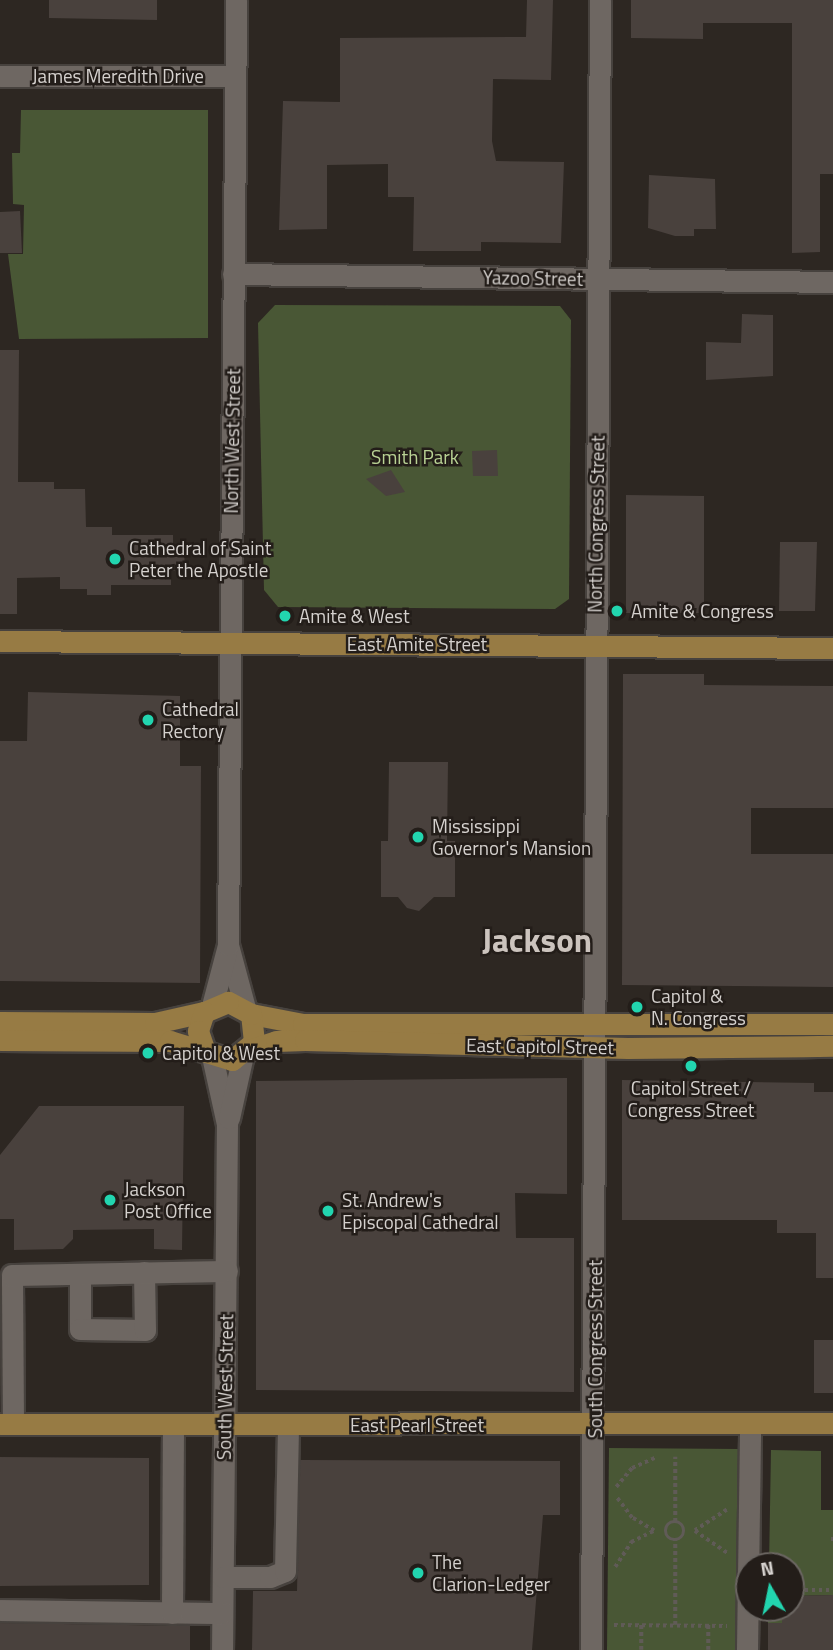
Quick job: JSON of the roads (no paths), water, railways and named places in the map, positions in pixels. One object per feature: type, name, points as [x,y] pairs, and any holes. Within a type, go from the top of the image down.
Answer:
[{"type":"main road","name":"East Amite Street","points":[[0,641],[833,648]]},
{"type":"main road","points":[[0,1022],[155,1023],[228,1002],[248,1011],[256,1032],[246,1053],[232,1060],[170,1041],[0,1040]]},
{"type":"main road","points":[[208,1009],[198,1031],[209,1053]]},
{"type":"main road","name":"East Capitol Street","points":[[248,1011],[303,1024],[595,1021],[833,1024]]},
{"type":"main road","name":"East Capitol Street","points":[[246,1053],[276,1041],[305,1040],[595,1048],[833,1046]]},
{"type":"main road","name":"East Pearl Street","points":[[6,1424],[833,1423]]},
{"type":"street","name":"North West Street","points":[[208,1009],[228,945],[236,0]]},
{"type":"street","name":"North Congress Street","points":[[595,1048],[594,645],[600,0]]},
{"type":"street","name":"James Meredith Drive","points":[[0,76],[235,76]]},
{"type":"street","name":"Yazoo Street","points":[[233,274],[833,282]]},
{"type":"street","points":[[228,945],[248,1011]]},
{"type":"street","name":"South Congress Street","points":[[591,1650],[595,1425],[595,1048]]},
{"type":"street","name":"South West Street","points":[[209,1053],[227,1124],[222,1650]]},
{"type":"street","name":"South West Street","points":[[227,1124],[246,1053]]},
{"type":"street","points":[[6,1424],[12,1275],[227,1271]]},
{"type":"street","points":[[80,1274],[80,1329],[145,1330],[144,1272]]},
{"type":"street","points":[[747,1650],[750,1423]]},
{"type":"street","points":[[223,1577],[270,1577],[285,1571],[288,1424]]},
{"type":"street","points":[[172,1613],[173,1425]]},
{"type":"street","points":[[0,1610],[222,1613]]},
{"type":"place","name":"Cathedral of Saint Peter the Apostle","points":[[115,559]]},
{"type":"place","name":"Amite & Congress","points":[[617,611]]},
{"type":"place","name":"Amite & West","points":[[285,616]]},
{"type":"place","name":"Cathedral Rectory","points":[[148,720]]},
{"type":"place","name":"Mississippi Governor's Mansion","points":[[418,837]]},
{"type":"place","name":"Capitol & N. Congress","points":[[637,1007]]},
{"type":"place","name":"Capitol & West","points":[[148,1053]]},
{"type":"place","name":"Capitol Street / Congress Street","points":[[691,1066]]},
{"type":"place","name":"Jackson Post Office","points":[[110,1200]]},
{"type":"place","name":"St. Andrew's Episcopal Cathedral","points":[[328,1211]]},
{"type":"place","name":"The Clarion-Ledger","points":[[418,1573]]},
{"type":"district","name":"Jackson","points":[[537,941]]},
{"type":"park label","name":"Smith Park","points":[[415,457]]}]
